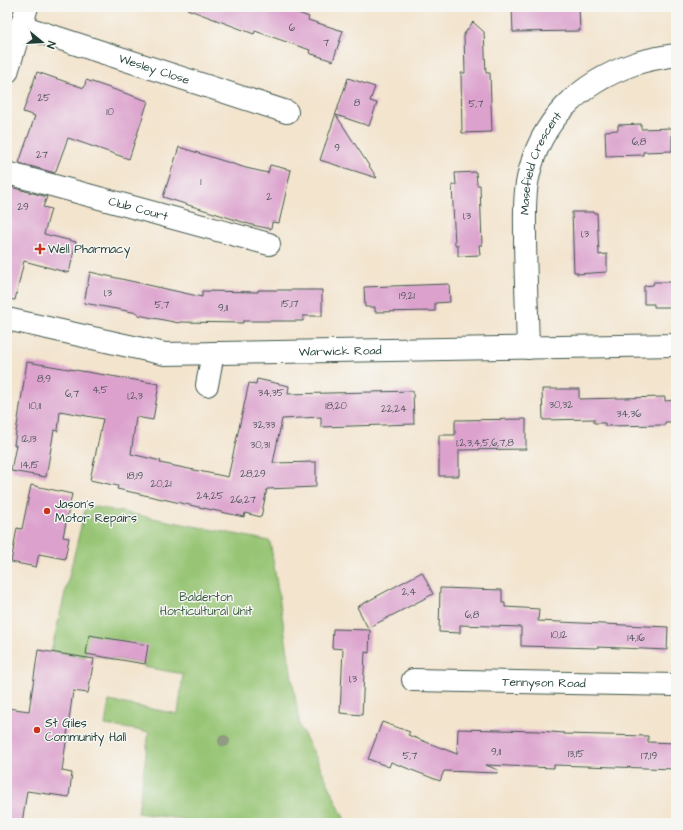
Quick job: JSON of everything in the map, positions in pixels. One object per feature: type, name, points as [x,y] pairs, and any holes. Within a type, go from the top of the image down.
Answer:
[{"type":"street","points":[[7,72],[24,17]]},
{"type":"street","name":"Wesley Close","points":[[24,17],[287,112]]},
{"type":"street","name":"Masefield Crescent","points":[[528,348],[525,247],[526,200],[528,179],[533,159],[542,139],[553,120],[567,104],[599,80],[617,70],[636,63],[676,55]]},
{"type":"street","name":"Club Court","points":[[7,173],[269,244]]},
{"type":"street","name":"Warwick Road","points":[[7,319],[165,354],[676,345]]},
{"type":"street","points":[[207,385],[213,353]]},
{"type":"street","name":"Tennyson Road","points":[[413,680],[676,684]]},
{"type":"green space","name":"Balderton Horticultural Unit","points":[[86,505],[270,541],[300,727],[315,755],[346,823],[211,823],[138,813],[149,732],[105,725],[109,701],[178,714],[183,674],[144,667],[144,664],[86,654],[85,657],[51,652]]},
{"type":"building","points":[[188,7],[282,7],[309,17],[308,20],[343,31],[333,61],[309,53],[310,50],[255,31],[254,34],[187,9]]},
{"type":"building","points":[[512,7],[579,7],[580,31],[513,32]]},
{"type":"building","points":[[473,22],[484,32],[486,73],[490,73],[492,132],[462,133],[461,73],[465,73],[464,34]]},
{"type":"building","points":[[37,72],[84,88],[86,80],[148,101],[129,159],[68,138],[55,173],[19,163],[35,116],[23,112]]},
{"type":"building","points":[[348,78],[375,87],[370,101],[377,103],[369,126],[336,115],[377,178],[320,160]]},
{"type":"building","points":[[641,124],[641,129],[672,128],[672,151],[643,152],[643,155],[606,156],[605,131],[618,130],[618,125]]},
{"type":"building","points":[[179,147],[246,168],[268,173],[270,165],[291,170],[279,223],[272,222],[271,229],[252,225],[163,197]]},
{"type":"building","points":[[476,172],[477,185],[480,185],[482,245],[479,245],[480,255],[458,256],[458,245],[455,245],[452,185],[456,185],[455,173]]},
{"type":"building","points":[[7,186],[47,197],[43,207],[51,209],[44,234],[76,242],[69,273],[24,261],[15,300],[7,299]]},
{"type":"building","points":[[572,212],[597,213],[599,255],[607,254],[607,272],[577,274],[577,272],[574,272]]},
{"type":"building","points":[[90,272],[202,297],[202,291],[258,292],[258,290],[322,290],[322,316],[303,316],[303,321],[179,323],[138,315],[138,313],[84,303]]},
{"type":"building","points":[[654,282],[676,282],[676,307],[654,307],[654,304],[644,304],[644,286],[653,285]]},
{"type":"building","points":[[449,284],[450,302],[435,303],[435,311],[375,312],[375,307],[365,307],[364,287]]},
{"type":"building","points":[[27,362],[159,384],[153,420],[136,417],[131,454],[161,461],[160,463],[228,477],[249,383],[256,384],[257,379],[289,386],[288,394],[413,391],[414,424],[321,427],[321,417],[282,419],[273,463],[316,462],[316,487],[267,489],[261,517],[245,513],[244,517],[117,489],[118,486],[90,480],[103,419],[60,411],[58,431],[54,430],[46,477],[11,471]]},
{"type":"building","points":[[542,389],[579,389],[579,399],[665,397],[665,401],[676,400],[676,422],[665,422],[665,425],[605,426],[605,423],[594,423],[594,419],[543,420]]},
{"type":"building","points":[[526,419],[526,449],[459,450],[459,476],[439,476],[439,435],[455,435],[455,420]]},
{"type":"building","name":"Jason's Motor Repairs","points":[[31,485],[72,494],[63,537],[69,538],[65,559],[39,554],[36,567],[11,562],[17,528],[22,529]]},
{"type":"building","points":[[422,572],[433,594],[368,628],[357,607]]},
{"type":"building","points":[[440,588],[502,590],[502,603],[505,603],[505,607],[539,609],[538,621],[668,627],[667,650],[521,646],[521,627],[460,625],[460,633],[439,632]]},
{"type":"building","points":[[333,629],[370,630],[369,653],[365,652],[362,715],[340,713],[343,649],[332,648]]},
{"type":"building","points":[[89,635],[148,645],[145,664],[86,654]]},
{"type":"building","points":[[38,650],[94,659],[88,693],[73,691],[62,771],[72,773],[69,797],[27,791],[22,823],[7,823],[7,708],[29,711]]},
{"type":"building","points":[[382,722],[410,732],[408,735],[457,754],[458,729],[648,736],[648,742],[676,743],[676,769],[554,765],[554,768],[486,765],[498,770],[497,773],[444,771],[440,781],[391,762],[389,767],[368,759]]},
{"type":"place","name":"Well Pharmacy","points":[[40,249]]},
{"type":"place","name":"Jason's Motor Repairs","points":[[47,511]]},
{"type":"place","name":"St Giles Community Hall","points":[[37,730]]}]
